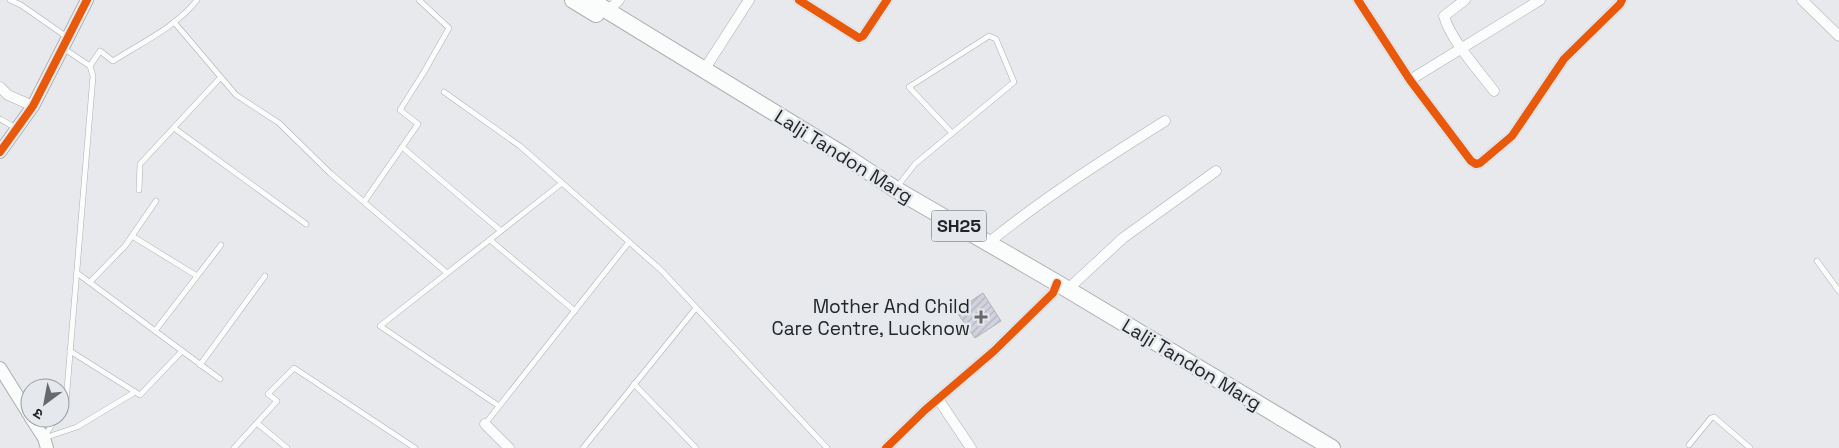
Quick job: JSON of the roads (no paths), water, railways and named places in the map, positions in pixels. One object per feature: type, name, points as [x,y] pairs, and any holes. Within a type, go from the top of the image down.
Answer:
[{"type":"main road","name":"Lalji Tandon Marg","points":[[573,0],[704,70],[842,154],[894,193],[988,243],[1300,435],[1332,448]]},
{"type":"main road","name":"Lalji Tandon Marg","points":[[590,0],[613,6],[627,28],[894,193],[1059,288]]},
{"type":"main road","name":"Lalji Tandon Marg","points":[[1300,435],[1312,448]]},
{"type":"street","points":[[0,152],[32,106],[87,0]]},
{"type":"street","points":[[704,70],[749,0]]},
{"type":"street","points":[[799,0],[859,38],[863,36],[887,0]]},
{"type":"street","points":[[1465,0],[1444,16],[1445,21],[1462,48],[1494,91]]},
{"type":"street","points":[[1410,80],[1540,0]]},
{"type":"street","points":[[1360,1],[1410,80],[1471,161],[1476,164],[1512,136],[1564,58],[1622,0]]},
{"type":"street","points":[[1802,0],[1839,36]]},
{"type":"street","points":[[0,87],[8,95],[32,106]]},
{"type":"street","points":[[988,243],[1032,207],[1165,121]]},
{"type":"street","points":[[886,448],[938,399],[994,351],[1059,288],[1123,238],[1216,171]]},
{"type":"street","points":[[0,368],[20,401]]},
{"type":"street","points":[[938,399],[970,448]]},
{"type":"street","points":[[485,424],[509,448]]},
{"type":"street","points":[[36,428],[45,443]]},
{"type":"lane","points":[[10,0],[22,2],[90,66],[93,76],[68,378]]},
{"type":"lane","points":[[90,66],[100,51],[113,61],[174,22],[197,0]]},
{"type":"lane","points":[[364,202],[418,124],[400,110],[449,28],[419,0]]},
{"type":"lane","points":[[174,22],[236,95],[279,123],[330,173],[448,273]]},
{"type":"lane","points":[[894,193],[915,164],[1014,82],[996,39],[992,36],[989,36],[909,87],[952,133]]},
{"type":"lane","points":[[139,190],[140,164],[220,78]]},
{"type":"lane","points":[[444,92],[520,146],[661,270],[827,448]]},
{"type":"lane","points":[[0,119],[16,128]]},
{"type":"lane","points":[[174,128],[306,224]]},
{"type":"lane","points":[[402,147],[501,231]]},
{"type":"lane","points":[[499,406],[380,326],[562,183]]},
{"type":"lane","points":[[90,282],[125,246],[156,201]]},
{"type":"lane","points":[[132,236],[197,276]]},
{"type":"lane","points":[[490,240],[575,311]]},
{"type":"lane","points":[[485,424],[629,242]]},
{"type":"lane","points":[[155,331],[221,245]]},
{"type":"lane","points":[[1817,261],[1839,291]]},
{"type":"lane","points":[[77,273],[220,379]]},
{"type":"lane","points":[[200,365],[264,276]]},
{"type":"lane","points":[[583,448],[696,308]]},
{"type":"lane","points":[[70,351],[140,395],[182,351]]},
{"type":"lane","points":[[234,448],[277,402],[268,394],[294,368],[415,448]]},
{"type":"lane","points":[[634,384],[696,448]]},
{"type":"lane","points":[[45,443],[78,427],[135,392]]},
{"type":"lane","points":[[1689,445],[1711,418],[1714,417],[1750,448]]},
{"type":"lane","points":[[257,423],[287,448]]},
{"type":"lane","points":[[45,443],[52,428]]},
{"type":"place","name":"Mother And Child Care Centre, Lucknow","points":[[981,317]]}]
